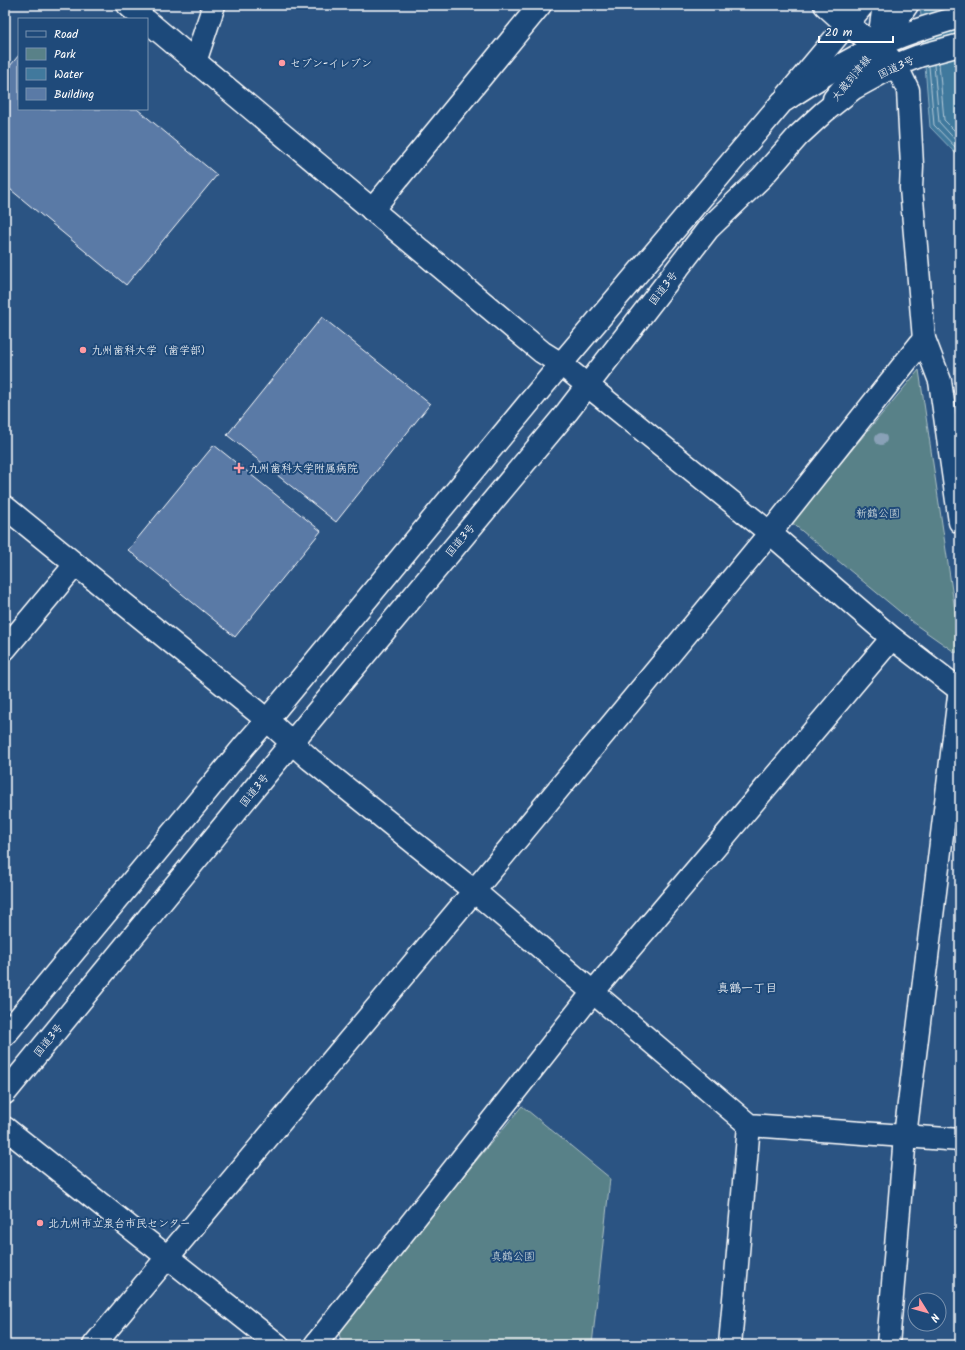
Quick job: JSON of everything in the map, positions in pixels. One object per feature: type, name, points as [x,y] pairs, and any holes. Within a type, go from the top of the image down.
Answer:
[{"type":"main road","points":[[128,5],[143,18]]},
{"type":"main road","points":[[195,62],[214,5]]},
{"type":"main road","points":[[372,210],[540,5]]},
{"type":"main road","points":[[825,5],[847,25],[878,46],[896,66],[908,90],[912,166],[911,188],[924,340],[940,380],[960,522]]},
{"type":"main road","points":[[5,1034],[245,745],[268,720],[561,364],[863,5]]},
{"type":"main road","points":[[878,46],[884,5]]},
{"type":"main road","name":"大蔵到津線","points":[[824,112],[878,46],[907,5]]},
{"type":"main road","points":[[782,102],[809,84],[878,46],[917,30],[960,17]]},
{"type":"main road","points":[[148,22],[542,352],[561,364],[770,533],[892,638],[960,689],[905,1136],[888,1345]]},
{"type":"main road","name":"国道3号","points":[[5,1093],[293,744],[312,718],[587,386],[708,229],[762,177],[798,136],[824,112],[854,88],[919,56],[960,45]]},
{"type":"main road","points":[[94,1345],[166,1257],[474,891],[770,533],[924,340]]},
{"type":"main road","points":[[5,507],[268,720],[316,764],[474,891],[594,991],[749,1125],[960,1140]]},
{"type":"main road","points":[[5,649],[75,565]]},
{"type":"main road","points":[[315,1345],[594,991],[892,638]]},
{"type":"main road","points":[[730,1345],[749,1125]]},
{"type":"main road","points":[[5,1128],[278,1345]]},
{"type":"green space","name":"新鶴公園","points":[[919,370],[960,644],[956,653],[916,625],[791,522]]},
{"type":"green space","name":"真鶴公園","points":[[522,1106],[610,1178],[592,1345],[342,1344],[337,1327]]},
{"type":"water","points":[[920,5],[960,5],[960,158],[930,127]]},
{"type":"building","points":[[18,56],[18,110],[138,110],[217,175],[126,285],[5,185],[5,72]]},
{"type":"building","points":[[322,317],[430,404],[336,522],[227,435]]},
{"type":"building","points":[[214,445],[321,531],[235,637],[128,550]]},
{"type":"place","name":"セブン-イレブン","points":[[282,63]]},
{"type":"place","name":"九州歯科大学（歯学部）","points":[[83,350]]},
{"type":"place","name":"九州歯科大学附属病院","points":[[239,468]]},
{"type":"place","name":"北九州市立泉台市民センター","points":[[40,1223]]},
{"type":"district","name":"真鶴一丁目","points":[[747,988]]}]
